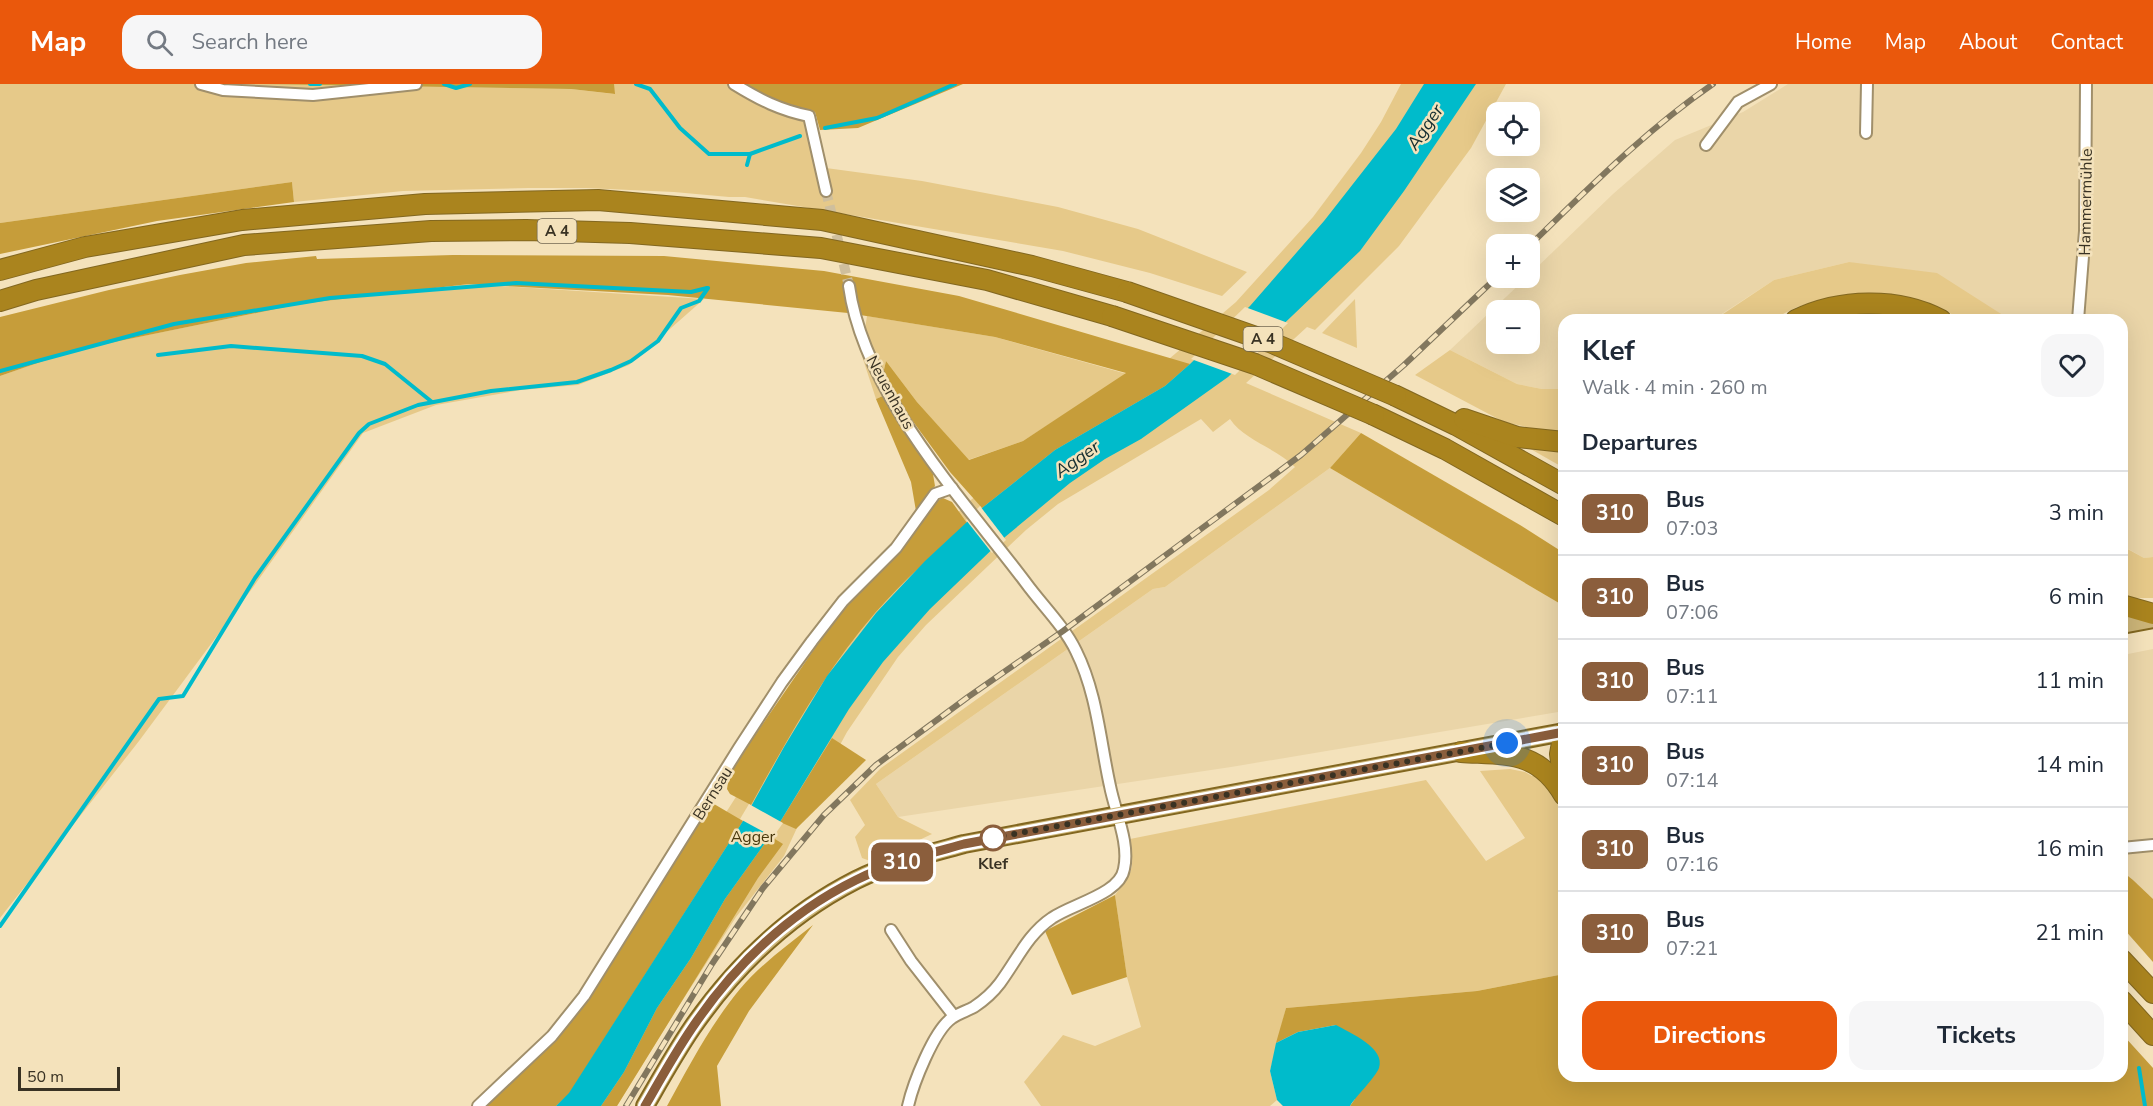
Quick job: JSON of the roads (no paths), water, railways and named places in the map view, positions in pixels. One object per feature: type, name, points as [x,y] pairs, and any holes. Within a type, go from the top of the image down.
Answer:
[{"type":"highway","name":"A 4","points":[[0,270],[85,247],[242,219],[425,204],[598,200],[822,220],[1032,266],[1127,292],[1270,342],[1396,396],[1456,425],[1558,482]]},
{"type":"highway","name":"A 4","points":[[0,301],[36,290],[244,245],[431,231],[526,230],[630,233],[821,248],[987,280],[1112,316],[1255,364],[1374,415],[1445,449],[1558,513]]},
{"type":"highway","points":[[1814,314],[1839,306],[1875,304],[1912,309],[1925,314]]},
{"type":"highway","points":[[1396,396],[1517,436],[1558,441]]},
{"type":"highway","points":[[2128,607],[2153,614]]},
{"type":"highway","points":[[1461,752],[1497,754],[1529,760],[1546,771],[1558,784]]},
{"type":"highway","points":[[2128,966],[2153,993]]},
{"type":"highway","points":[[2128,1008],[2153,1035]]},
{"type":"highway","points":[[2128,1020],[2153,1043]]},
{"type":"main road","points":[[2128,624],[2153,620]]},
{"type":"main road","points":[[645,1106],[691,1030],[714,997],[740,967],[771,937],[802,912],[858,879],[908,860],[964,844],[1558,733]]},
{"type":"street","points":[[201,84],[224,90],[313,96],[336,91],[416,84]]},
{"type":"street","points":[[734,84],[760,100],[785,111],[809,116],[826,191]]},
{"type":"street","points":[[1706,145],[1738,102],[1771,84]]},
{"type":"street","points":[[1866,133],[1867,84]]},
{"type":"street","name":"Hammermühle","points":[[2078,314],[2085,231],[2086,84]]},
{"type":"street","name":"Neuenhaus","points":[[849,286],[865,342],[886,388],[910,428],[952,488]]},
{"type":"street","points":[[908,1106],[926,1059],[946,1022],[975,1006],[999,986],[1034,932],[1041,926],[1059,913],[1118,883],[1124,872],[1125,859],[1096,707],[1076,651],[952,488]]},
{"type":"street","name":"Bernsau","points":[[478,1106],[552,1036],[584,996],[739,748],[812,641],[843,601],[896,548],[936,494],[952,488]]},
{"type":"street","points":[[2128,847],[2153,845]]},
{"type":"street","points":[[891,930],[911,961],[954,1016]]},
{"type":"water","name":"Agger","points":[[1424,84],[1476,84],[1404,191],[1360,251],[1228,377],[1141,439],[1105,459],[1070,483],[1005,537],[930,609],[883,662],[849,709],[780,822],[725,899],[691,958],[657,1008],[624,1072],[601,1106],[556,1106],[569,1093],[743,821],[827,676],[876,613],[925,561],[982,508],[1055,450],[1165,386],[1190,364],[1250,306],[1324,221],[1396,129]]},
{"type":"water","points":[[1336,1025],[1372,1048],[1380,1061],[1377,1072],[1350,1106],[1283,1106],[1277,1100],[1270,1071],[1276,1043],[1298,1032]]},
{"type":"waterway","points":[[310,84],[320,84]]},
{"type":"waterway","points":[[444,84],[456,88],[470,84]]},
{"type":"waterway","points":[[636,84],[650,89],[680,128],[709,154],[750,154]]},
{"type":"waterway","points":[[825,128],[877,118],[955,84]]},
{"type":"waterway","points":[[747,165],[750,154],[800,136]]},
{"type":"waterway","points":[[0,371],[174,324],[330,298],[516,283],[691,292],[707,288]]},
{"type":"waterway","points":[[0,926],[159,699],[183,696],[255,578],[359,433],[369,424],[418,405],[491,391],[577,382],[611,370],[631,361],[658,341],[681,308],[699,301],[708,288]]},
{"type":"waterway","points":[[158,355],[231,346],[362,356],[385,364],[432,402]]},
{"type":"waterway","points":[[2139,1068],[2145,1106]]},
{"type":"tunnel","points":[[826,191],[849,286]]},
{"type":"railway","points":[[1540,235],[1641,140],[1713,84]]},
{"type":"railway","points":[[626,1106],[712,964],[763,888],[824,815],[876,765],[1063,631],[1301,455],[1404,365],[1486,287]]},
{"type":"place","name":"Klef","points":[[993,838]]}]
